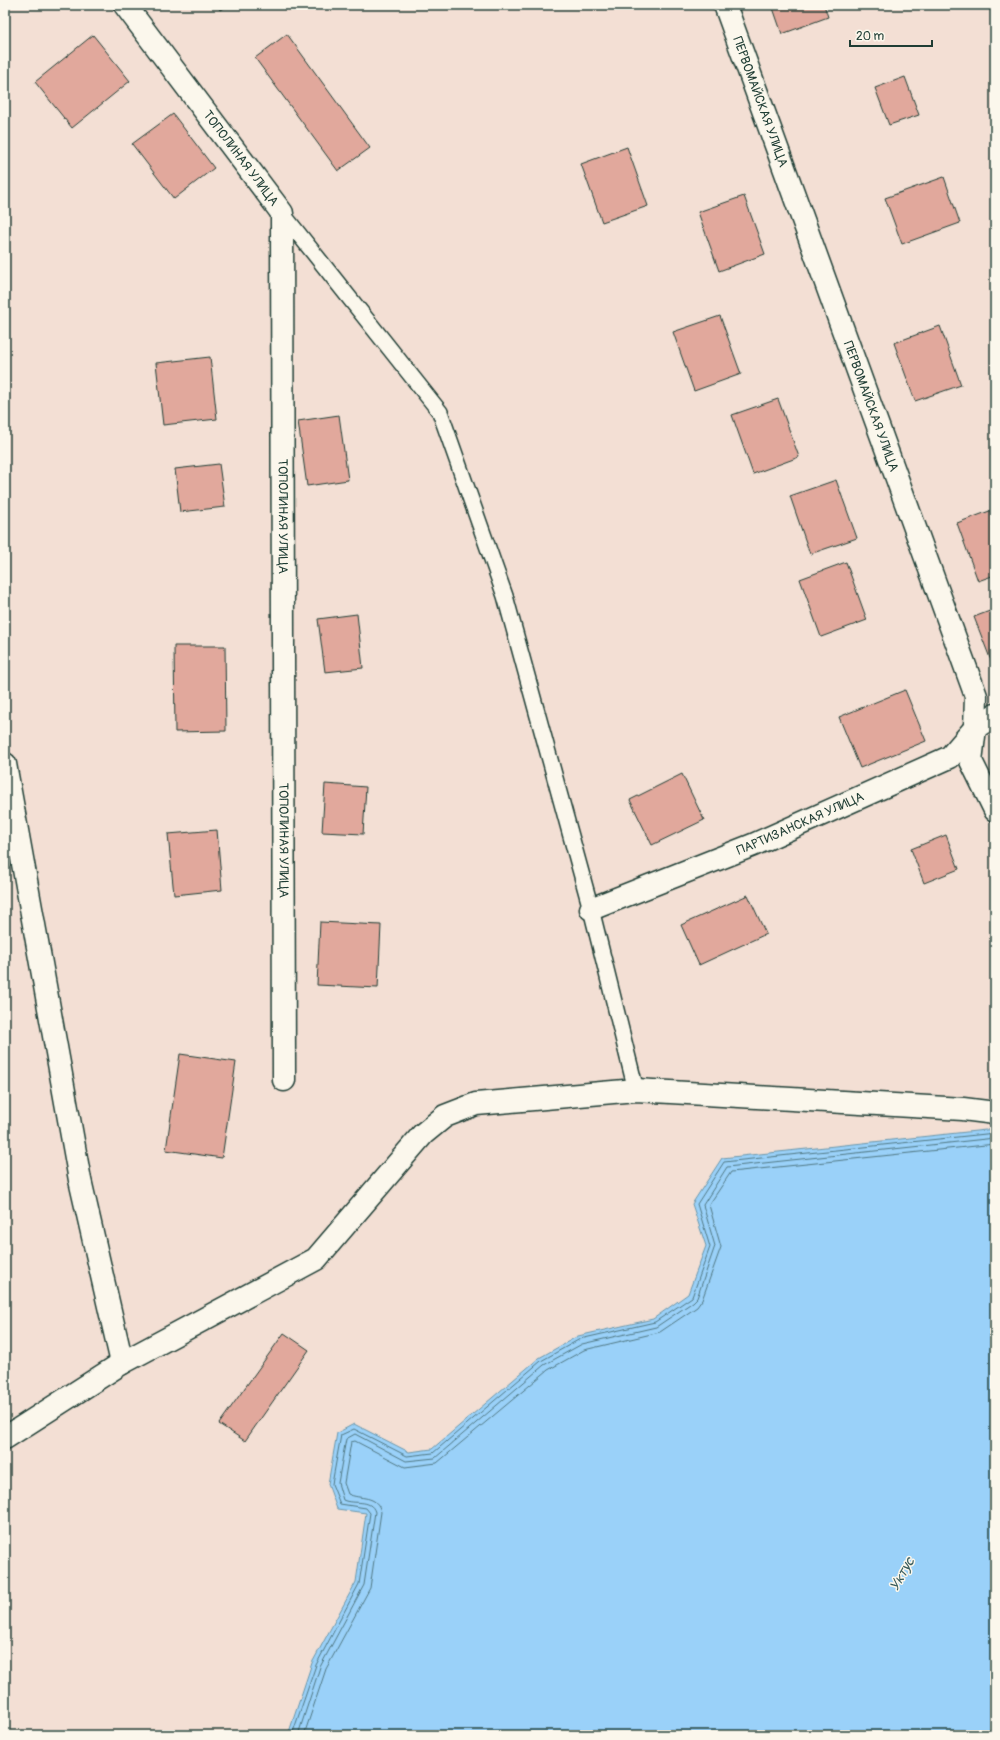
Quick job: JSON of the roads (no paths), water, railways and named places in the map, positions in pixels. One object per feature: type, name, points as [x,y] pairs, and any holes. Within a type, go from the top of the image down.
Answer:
[{"type":"street","name":"ТОПОЛИНАЯ УЛИЦА","points":[[125,5],[282,213],[284,1080]]},
{"type":"street","name":"ПЕРВОМАЙСКАЯ УЛИЦА","points":[[725,5],[976,696],[975,728],[971,761],[995,810]]},
{"type":"street","name":"ПАРТИЗАНСКАЯ УЛИЦА","points":[[591,909],[753,845],[950,757],[975,728],[995,714]]},
{"type":"street","points":[[5,764],[80,1180],[122,1363]]},
{"type":"street","points":[[5,1438],[122,1363],[316,1259],[423,1134],[445,1116],[476,1104],[636,1090],[963,1109],[995,1113]]},
{"type":"lane","points":[[282,213],[440,412],[505,596],[591,909],[636,1090]]},
{"type":"water","name":"Уктус","points":[[995,1129],[995,1735],[288,1735],[312,1663],[356,1582],[366,1513],[337,1509],[328,1484],[337,1433],[354,1424],[409,1452],[432,1449],[539,1358],[578,1336],[653,1319],[688,1294],[706,1246],[692,1204],[722,1158]]}]
